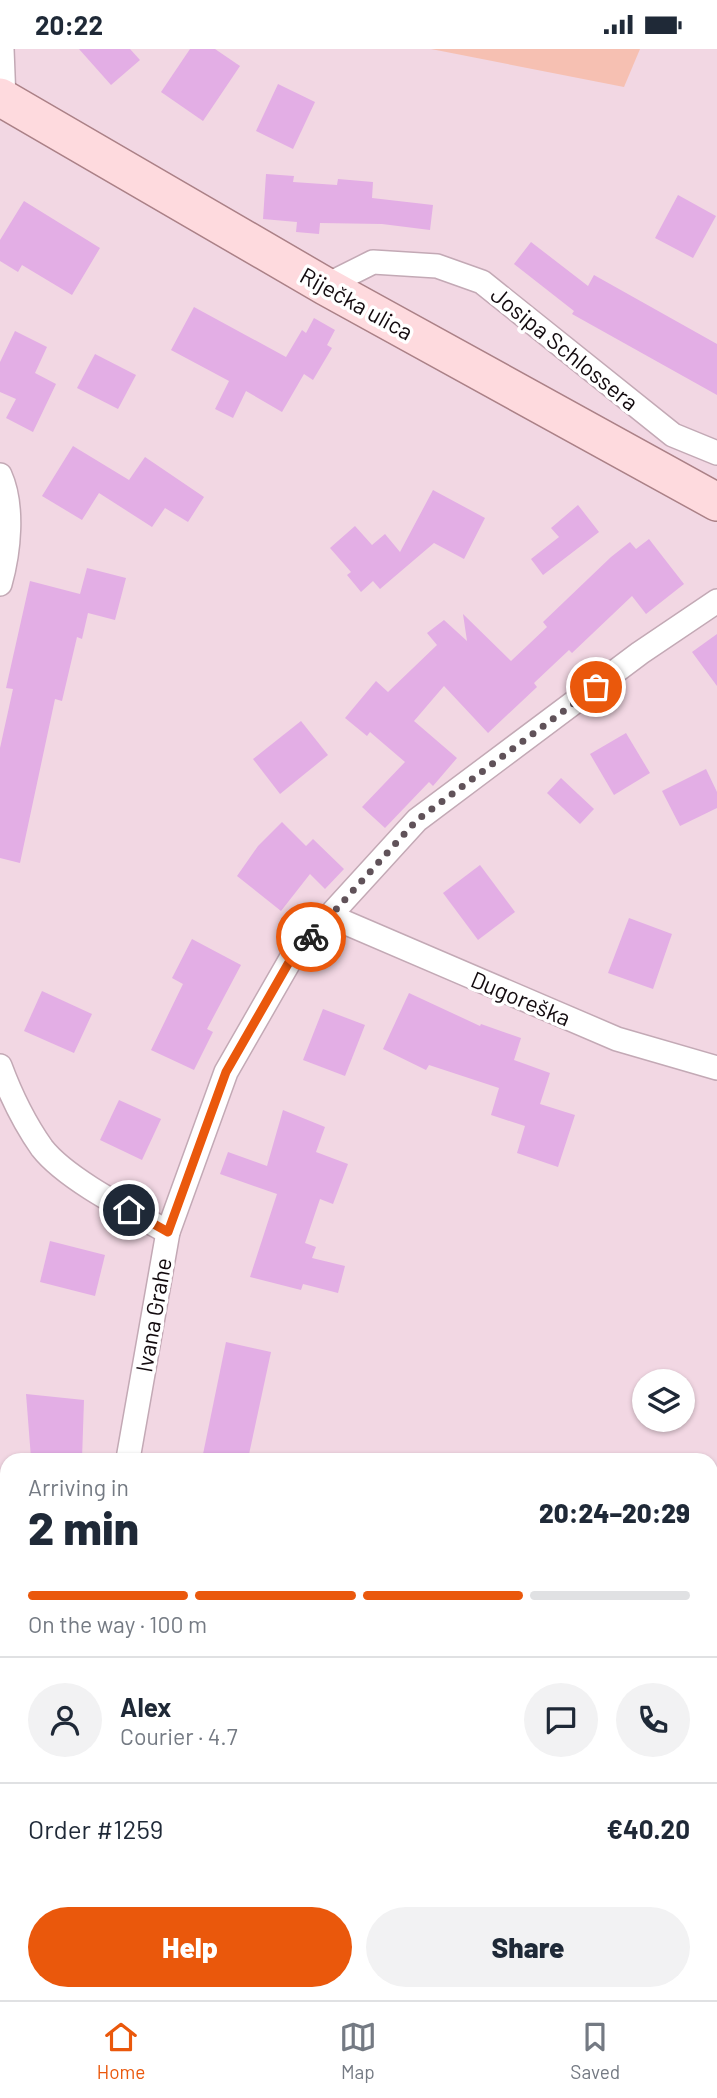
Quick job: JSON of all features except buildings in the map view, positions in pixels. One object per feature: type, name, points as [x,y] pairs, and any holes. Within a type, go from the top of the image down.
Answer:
[{"type":"main road","name":"Riječka ulica","points":[[2,99],[325,286],[717,502]]},
{"type":"street","points":[[2,49],[2,99]]},
{"type":"street","name":"Josipa Schlossera","points":[[325,286],[373,262],[437,266],[482,282],[673,435],[717,453]]},
{"type":"street","points":[[0,475],[7,516],[8,558],[0,585]]},
{"type":"street","name":"Ivana Grahe","points":[[129,1453],[168,1232],[226,1072],[292,957],[417,820],[640,653],[717,601]]},
{"type":"street","name":"Dugoreška","points":[[330,916],[617,1039],[717,1068]]},
{"type":"street","points":[[0,1066],[8,1088],[43,1149],[90,1188],[168,1232]]},
{"type":"shaded area","points":[[431,49],[640,49],[624,87]]},
{"type":"way so far","points":[[311,937],[417,820],[596,687]]},
{"type":"route","points":[[129,1210],[168,1232],[226,1072],[292,957],[311,937]]}]
